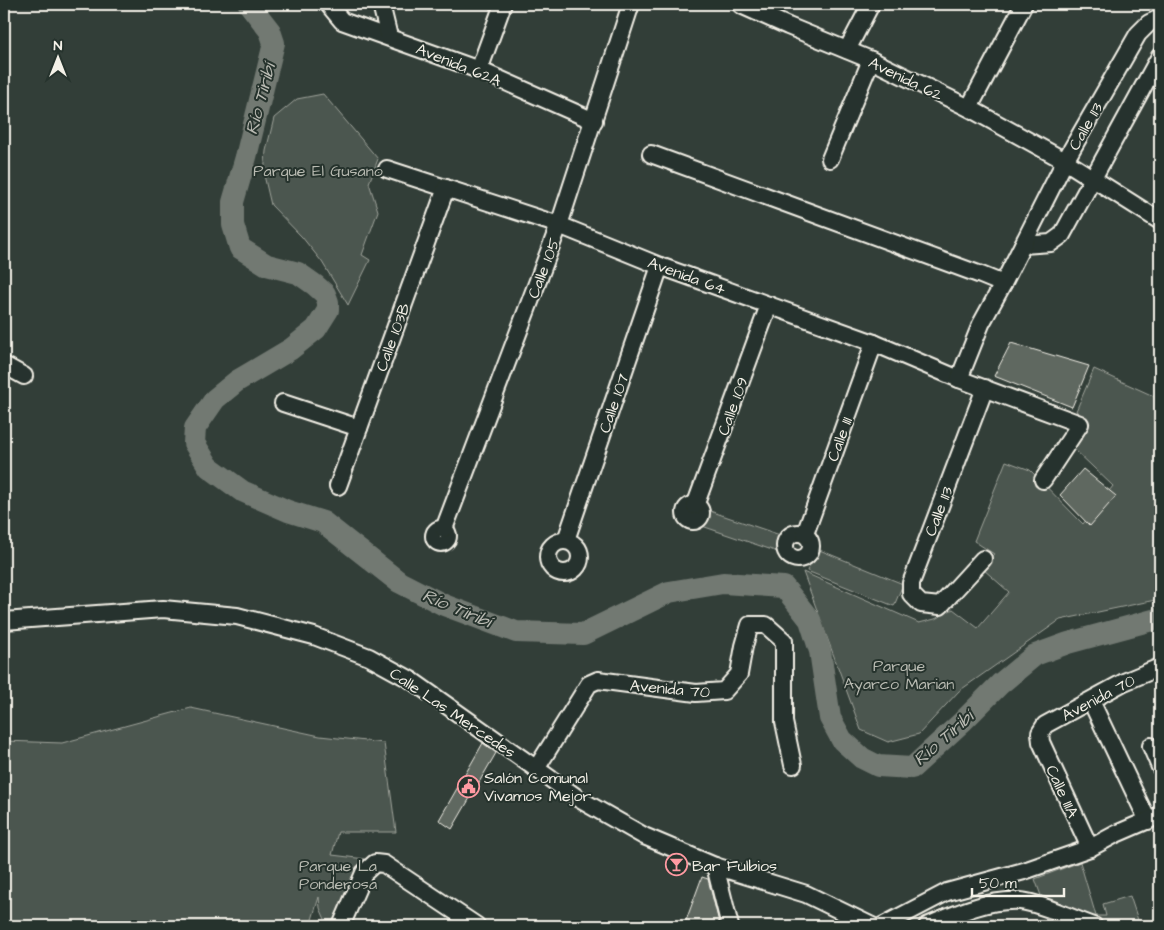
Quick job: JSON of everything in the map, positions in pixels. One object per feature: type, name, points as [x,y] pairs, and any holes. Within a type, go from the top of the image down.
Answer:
[{"type":"street","name":"Avenida 62A","points":[[328,4],[342,21],[479,70],[594,122]]},
{"type":"street","points":[[381,4],[389,37]]},
{"type":"street","points":[[479,70],[503,4]]},
{"type":"street","name":"Calle 105","points":[[444,529],[559,224],[594,122],[631,4]]},
{"type":"street","points":[[847,50],[871,4]]},
{"type":"street","points":[[969,108],[1024,4]]},
{"type":"street","name":"Avenida 62","points":[[741,5],[871,60],[969,108],[1065,161],[1160,221]]},
{"type":"street","name":"Calle 113","points":[[959,379],[981,324],[1065,161],[1138,34],[1149,23],[1160,18]]},
{"type":"street","name":"Calle 113","points":[[1023,245],[1051,243],[1062,235],[1160,56]]},
{"type":"street","points":[[830,159],[871,60]]},
{"type":"street","points":[[651,154],[981,274],[1003,284]]},
{"type":"street","name":"Avenida 64","points":[[387,169],[559,224],[660,266],[874,343],[959,379],[1080,424],[1042,480]]},
{"type":"street","name":"Calle 103B","points":[[338,486],[446,188]]},
{"type":"street","name":"Calle 107","points":[[566,540],[660,266]]},
{"type":"street","name":"Calle 109","points":[[695,506],[769,306]]},
{"type":"street","name":"Calle 111","points":[[805,534],[874,343]]},
{"type":"street","points":[[4,365],[24,376]]},
{"type":"street","name":"Calle 113","points":[[983,559],[940,606],[921,604],[911,594],[911,584],[985,388]]},
{"type":"street","points":[[283,403],[358,428]]},
{"type":"street","name":"Calle Las Mercedes","points":[[4,621],[163,609],[238,616],[314,636],[369,658],[411,680],[579,799],[644,836],[715,866],[806,894],[872,926]]},
{"type":"street","name":"Avenida 70","points":[[536,769],[589,684],[598,680],[696,693],[724,692],[739,674],[750,625],[766,625],[784,641],[784,722],[793,765]]},
{"type":"street","name":"Avenida 70","points":[[1040,733],[1045,726],[1124,682],[1160,667]]},
{"type":"street","points":[[882,926],[947,892],[1024,871],[1090,848],[1116,834],[1154,818],[1091,701]]},
{"type":"street","name":"Calle 111A","points":[[1040,733],[1040,742],[1090,848]]},
{"type":"street","points":[[1151,746],[1160,767]]},
{"type":"street","points":[[341,926],[364,873],[375,863],[384,864],[476,926]]},
{"type":"street","points":[[715,866],[730,926]]},
{"type":"street","points":[[927,926],[952,916],[999,902],[1021,901],[1094,926]]},
{"type":"green space","name":"Parque El Gusano","points":[[323,94],[378,159],[369,183],[378,211],[362,255],[370,260],[348,305],[322,262],[302,237],[271,205],[264,175],[266,151],[274,118],[297,99]]},
{"type":"green space","name":"Parque Ayarco Marian","points":[[1094,369],[1160,399],[1160,599],[1060,620],[959,691],[919,734],[888,742],[861,730],[803,572],[919,623],[935,619],[953,609],[978,628],[1009,592],[983,569],[994,554],[974,541],[1006,461],[1030,470],[1083,524],[1113,486],[1074,449],[1090,423],[1076,411]]},
{"type":"green space","points":[[707,510],[783,536],[778,552],[702,526]]},
{"type":"green space","points":[[817,549],[903,584],[894,606],[807,571]]},
{"type":"green space","name":"Parque La Ponderosa","points":[[191,708],[320,736],[384,743],[396,832],[338,832],[332,855],[365,859],[337,926],[328,926],[320,908],[319,897],[310,926],[4,926],[4,741],[62,743]]},
{"type":"green space","points":[[1080,862],[1096,916],[1106,916],[1103,904],[1130,896],[1140,926],[1093,926],[1045,907],[1035,879]]},
{"type":"building","points":[[1011,343],[1089,366],[1072,407],[994,376]]},
{"type":"building","points":[[1083,469],[1116,496],[1090,526],[1060,495]]},
{"type":"building","name":"Salón Comunal Vivamos Mejor","points":[[483,743],[496,753],[452,829],[439,820]]},
{"type":"building","points":[[702,877],[708,879],[720,926],[684,926]]},
{"type":"waterway","name":"Río Tiribí","points":[[249,4],[270,31],[274,43],[233,202],[233,225],[240,248],[267,265],[298,273],[325,294],[328,310],[316,329],[291,349],[237,381],[215,399],[195,428],[194,443],[209,467],[242,491],[288,511],[323,522],[399,582],[444,605],[516,632],[583,634],[669,592],[723,583],[784,587],[810,620],[820,651],[830,718],[842,740],[862,758],[878,766],[912,768],[1000,684],[1035,655],[1068,643],[1160,618]]},
{"type":"place","name":"Salón Comunal Vivamos Mejor","points":[[468,786]]},
{"type":"place","name":"Bar Fulbios","points":[[676,865]]}]
